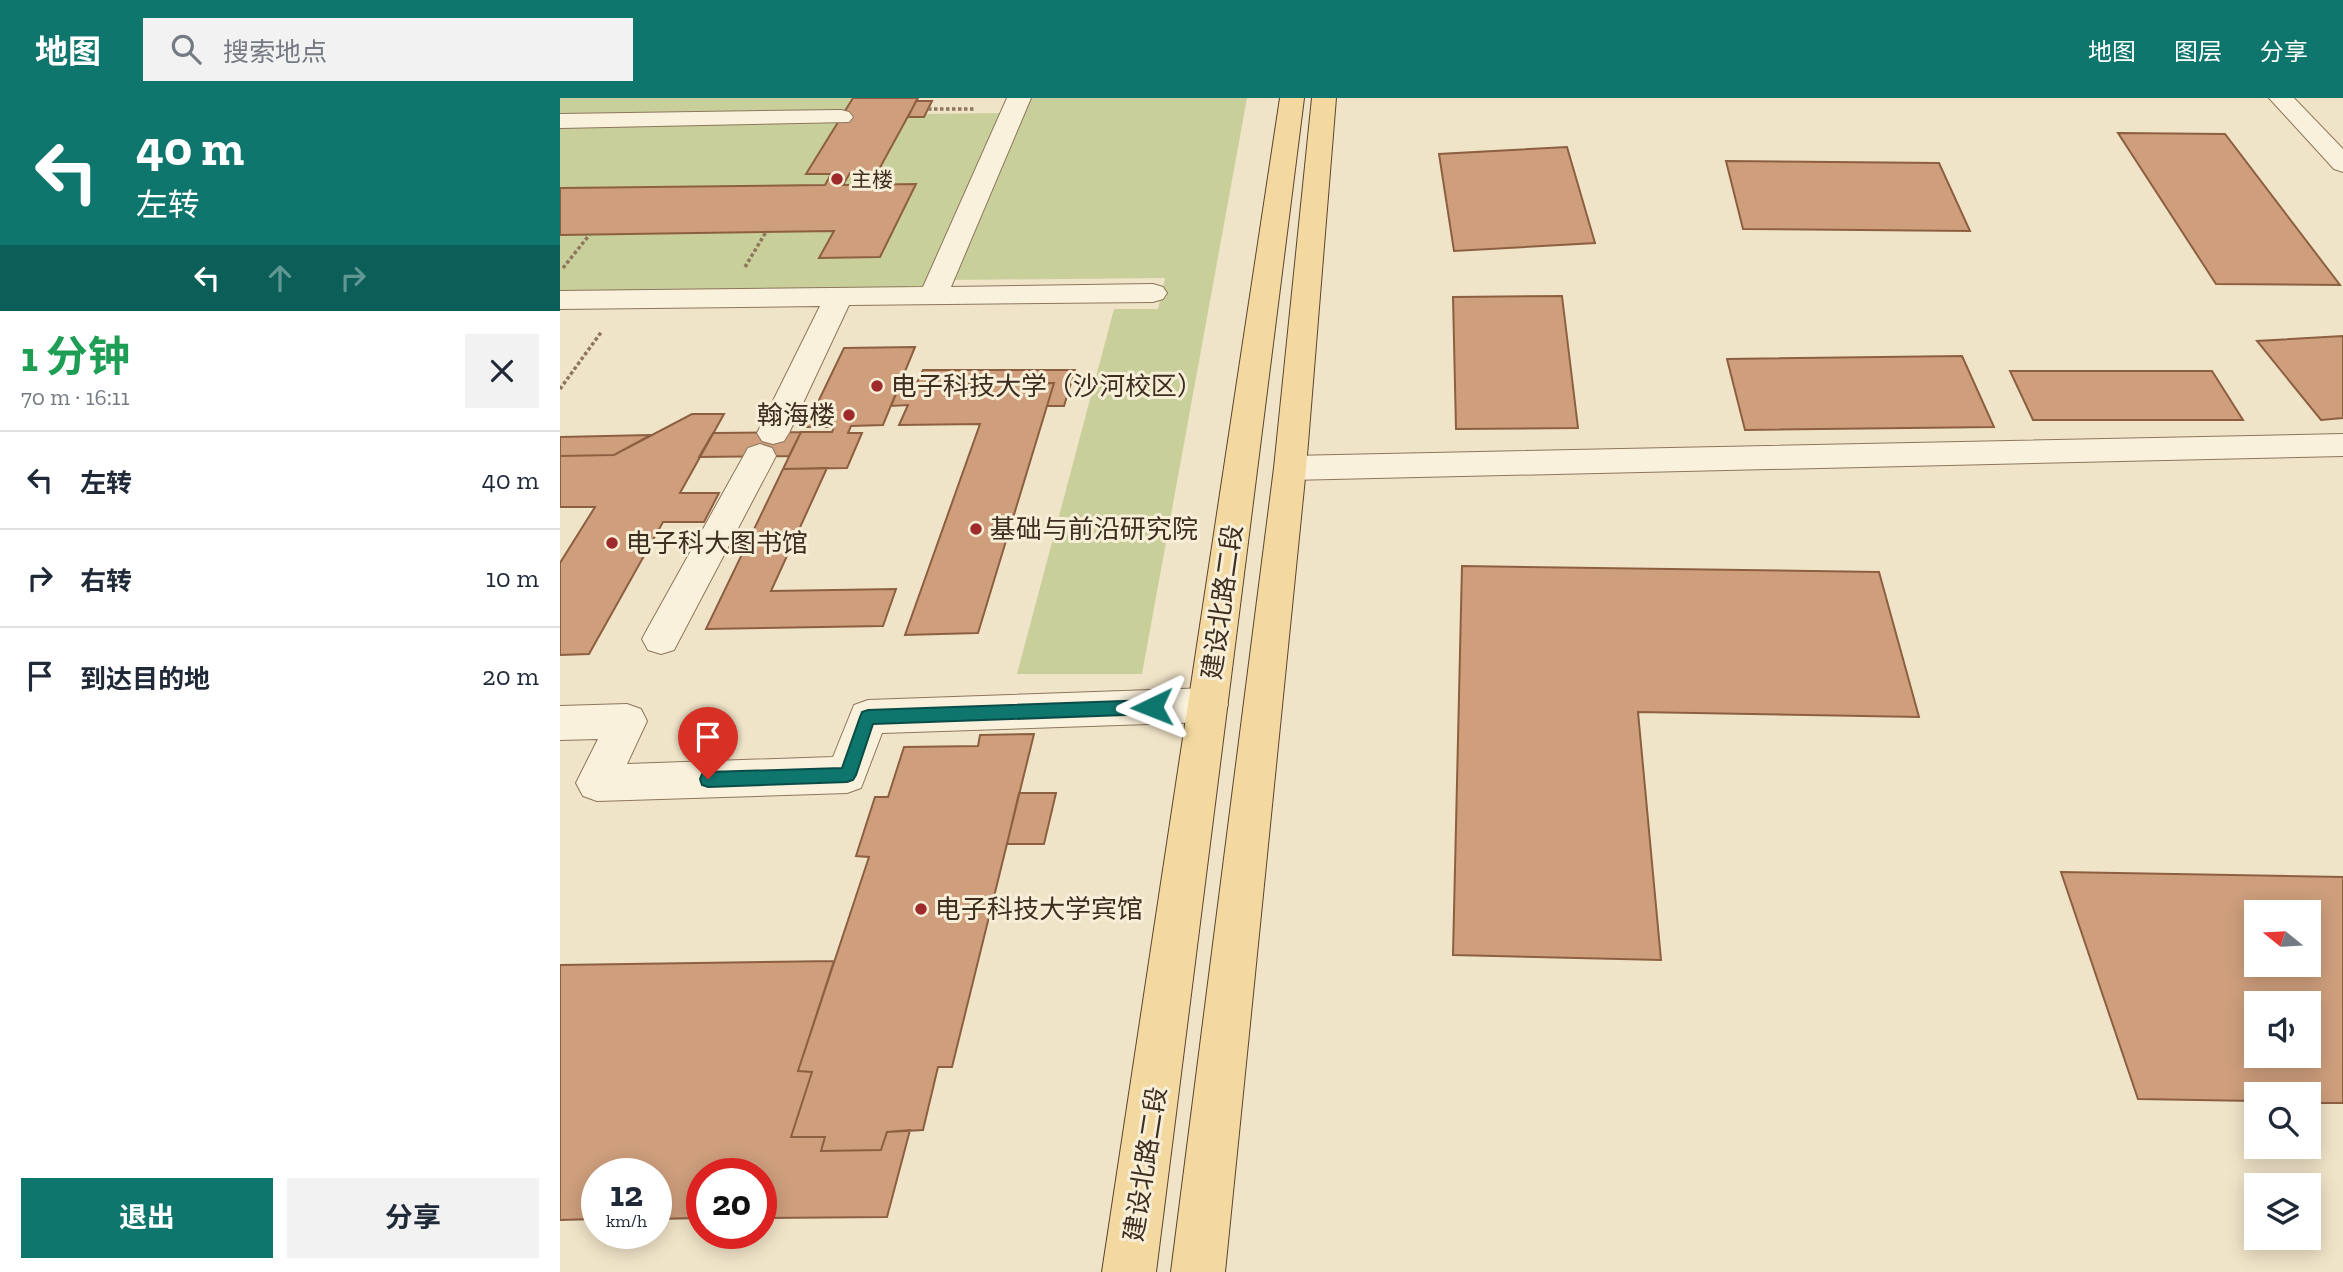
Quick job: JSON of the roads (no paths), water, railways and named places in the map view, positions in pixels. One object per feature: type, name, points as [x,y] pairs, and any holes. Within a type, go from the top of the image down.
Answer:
[{"type":"main road","name":"建设北路二段","points":[[1129,1272],[1292,98]]},
{"type":"main road","name":"建设北路二段","points":[[1198,1272],[1290,467],[1324,98]]},
{"type":"street","points":[[2281,98],[2343,164]]},
{"type":"street","points":[[933,296],[1017,103]]},
{"type":"street","points":[[560,121],[841,117]]},
{"type":"street","points":[[560,300],[1153,293]]},
{"type":"street","points":[[661,639],[767,444],[839,297]]},
{"type":"street","points":[[1290,467],[2343,445]]},
{"type":"street","points":[[560,723],[628,721],[597,783],[847,775],[868,717],[1208,705]]},
{"type":"place","name":"主楼","points":[[837,179]]},
{"type":"place","name":"电子科技大学（沙河校区）","points":[[877,386]]},
{"type":"place","name":"翰海楼","points":[[849,415]]},
{"type":"place","name":"基础与前沿研究院","points":[[976,529]]},
{"type":"place","name":"电子科大图书馆","points":[[612,543]]},
{"type":"place","name":"电子科技大学宾馆","points":[[921,909]]}]
